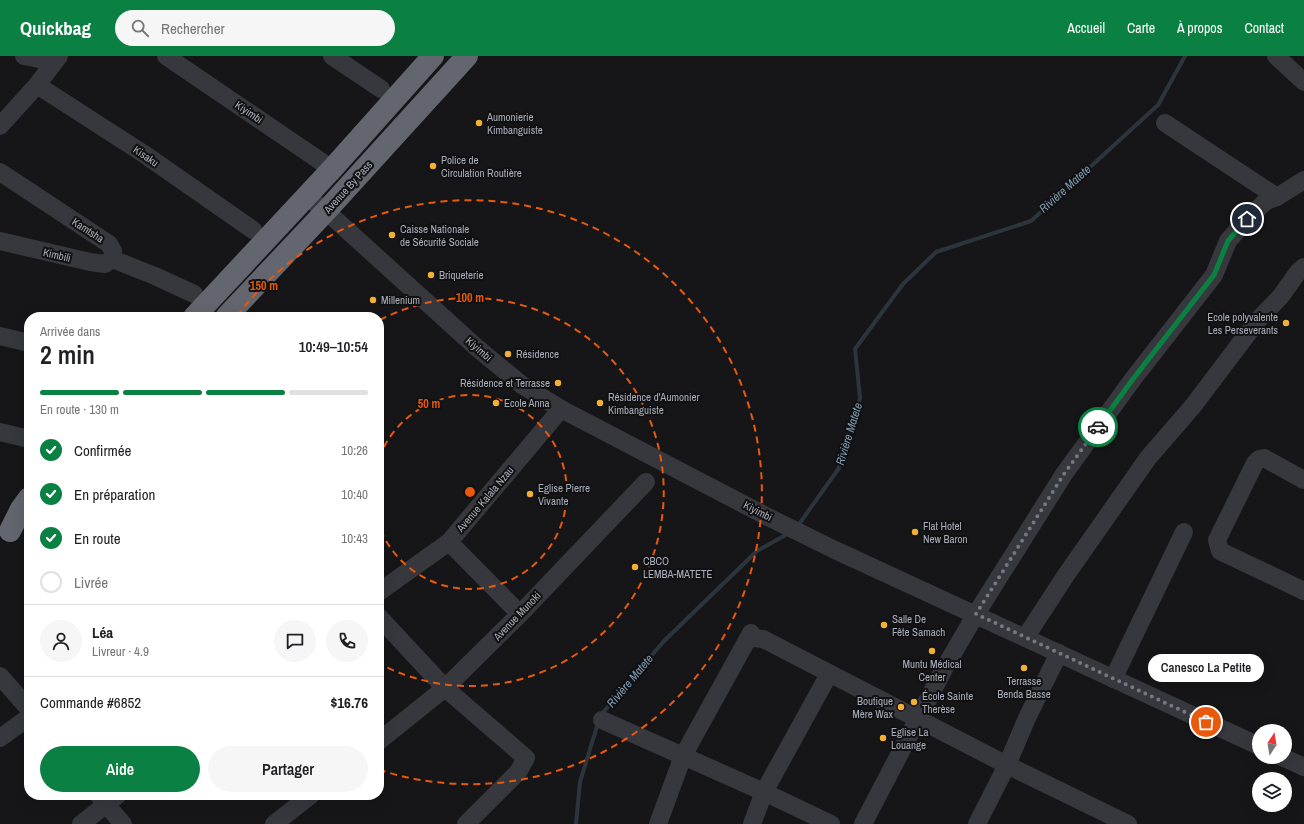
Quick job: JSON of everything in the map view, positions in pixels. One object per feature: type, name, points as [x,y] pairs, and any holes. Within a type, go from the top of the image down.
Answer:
[{"type":"highway","points":[[199,312],[332,170],[433,56]]},
{"type":"highway","name":"Avenue By Pass","points":[[231,312],[326,211],[467,56]]},
{"type":"highway","points":[[5,535],[24,506]]},
{"type":"highway","points":[[5,535],[24,523]]},
{"type":"street","points":[[24,56],[56,59]]},
{"type":"street","name":"Kiyimbi","points":[[166,56],[332,170]]},
{"type":"street","points":[[332,56],[381,89]]},
{"type":"street","points":[[1276,56],[1304,82]]},
{"type":"street","points":[[0,126],[37,85],[56,59]]},
{"type":"street","name":"Kisaku","points":[[37,85],[144,154],[253,230]]},
{"type":"street","points":[[1165,123],[1277,197]]},
{"type":"street","name":"Kamtsha","points":[[0,172],[109,244],[113,251],[112,259]]},
{"type":"street","points":[[863,824],[918,720],[931,692],[976,614],[1064,474],[1133,379],[1214,275],[1228,241],[1247,219],[1266,201],[1277,197],[1304,180]]},
{"type":"street","name":"Kiyimbi","points":[[307,197],[326,211],[476,347],[522,385],[560,409],[835,550],[1252,743]]},
{"type":"street","name":"Kimbili","points":[[0,241],[90,262],[105,264],[112,259]]},
{"type":"street","points":[[112,259],[194,294]]},
{"type":"street","points":[[1025,638],[1066,575],[1148,458],[1193,406],[1258,320],[1302,272]]},
{"type":"street","points":[[0,336],[24,342]]},
{"type":"street","name":"Avenue Kalala Nzau","points":[[384,588],[449,542],[560,409]]},
{"type":"street","points":[[0,432],[24,438]]},
{"type":"street","points":[[1304,480],[1264,458],[1259,459],[1255,463],[1217,540],[1220,551],[1304,591]]},
{"type":"street","name":"Avenue Munoki","points":[[384,737],[445,688],[520,614],[646,482]]},
{"type":"street","points":[[1113,679],[1184,532]]},
{"type":"street","points":[[449,542],[520,614]]},
{"type":"street","points":[[384,622],[445,688],[526,758],[518,772],[466,824]]},
{"type":"street","points":[[658,824],[683,756],[751,633],[754,638],[763,639],[918,720],[1128,824]]},
{"type":"street","points":[[977,824],[1007,765],[1027,718],[1059,653]]},
{"type":"street","points":[[752,824],[764,792],[830,674]]},
{"type":"street","points":[[0,676],[24,704]]},
{"type":"street","points":[[602,720],[764,792],[831,824]]},
{"type":"street","points":[[0,738],[24,721]]},
{"type":"street","points":[[1292,762],[1304,767]]},
{"type":"street","points":[[81,824],[105,800]]},
{"type":"street","points":[[108,800],[123,824]]},
{"type":"street","points":[[274,824],[305,800]]},
{"type":"waterway","name":"Rivière Matete","points":[[797,527],[839,468],[860,398],[855,349],[903,284],[936,252],[1031,221],[1158,105],[1185,56]]},
{"type":"waterway","name":"Rivière Matete","points":[[601,715],[664,641],[757,551],[789,533]]},
{"type":"waterway","name":"Rivière Matete","points":[[576,824],[580,782],[598,723]]},
{"type":"way so far","points":[[1098,427],[1064,474],[976,614],[1206,722]]},
{"type":"place","name":"Aumonierie Kimbanguiste","points":[[479,123]]},
{"type":"place","name":"Police de Circulation Routière","points":[[433,166]]},
{"type":"place","name":"Caisse Nationale de Sécurité Sociale","points":[[392,235]]},
{"type":"place","name":"Briqueterie","points":[[431,275]]},
{"type":"place","name":"Millenium","points":[[373,300]]},
{"type":"place","name":"Ecole polyvalente Les Perseverants","points":[[1286,323]]},
{"type":"place","name":"Résidence","points":[[508,354]]},
{"type":"place","name":"Résidence et Terrasse","points":[[558,383]]},
{"type":"place","name":"Ecole Anna","points":[[496,403]]},
{"type":"place","name":"Résidence d'Aumonier Kimbanguiste","points":[[600,403]]},
{"type":"place","name":"Eglise Pierre Vivante","points":[[530,494]]},
{"type":"place","name":"Flat Hotel New Baron","points":[[915,532]]},
{"type":"place","name":"CBCO LEMBA-MATETE","points":[[635,567]]},
{"type":"place","name":"Salle De Fête Samach","points":[[884,625]]},
{"type":"place","name":"Muntu Médical Center","points":[[932,651]]},
{"type":"place","name":"Terrasse Benda Basse","points":[[1024,668]]},
{"type":"place","name":"École Sainte Therèse","points":[[914,702]]},
{"type":"place","name":"Boutique Mère Wax","points":[[901,707]]},
{"type":"place","name":"Canesco La Petite","points":[[1206,722]]},
{"type":"place","name":"Eglise La Louange","points":[[883,738]]},
{"type":"route","points":[[1098,427],[1133,379],[1214,275],[1228,241],[1247,219]]}]
